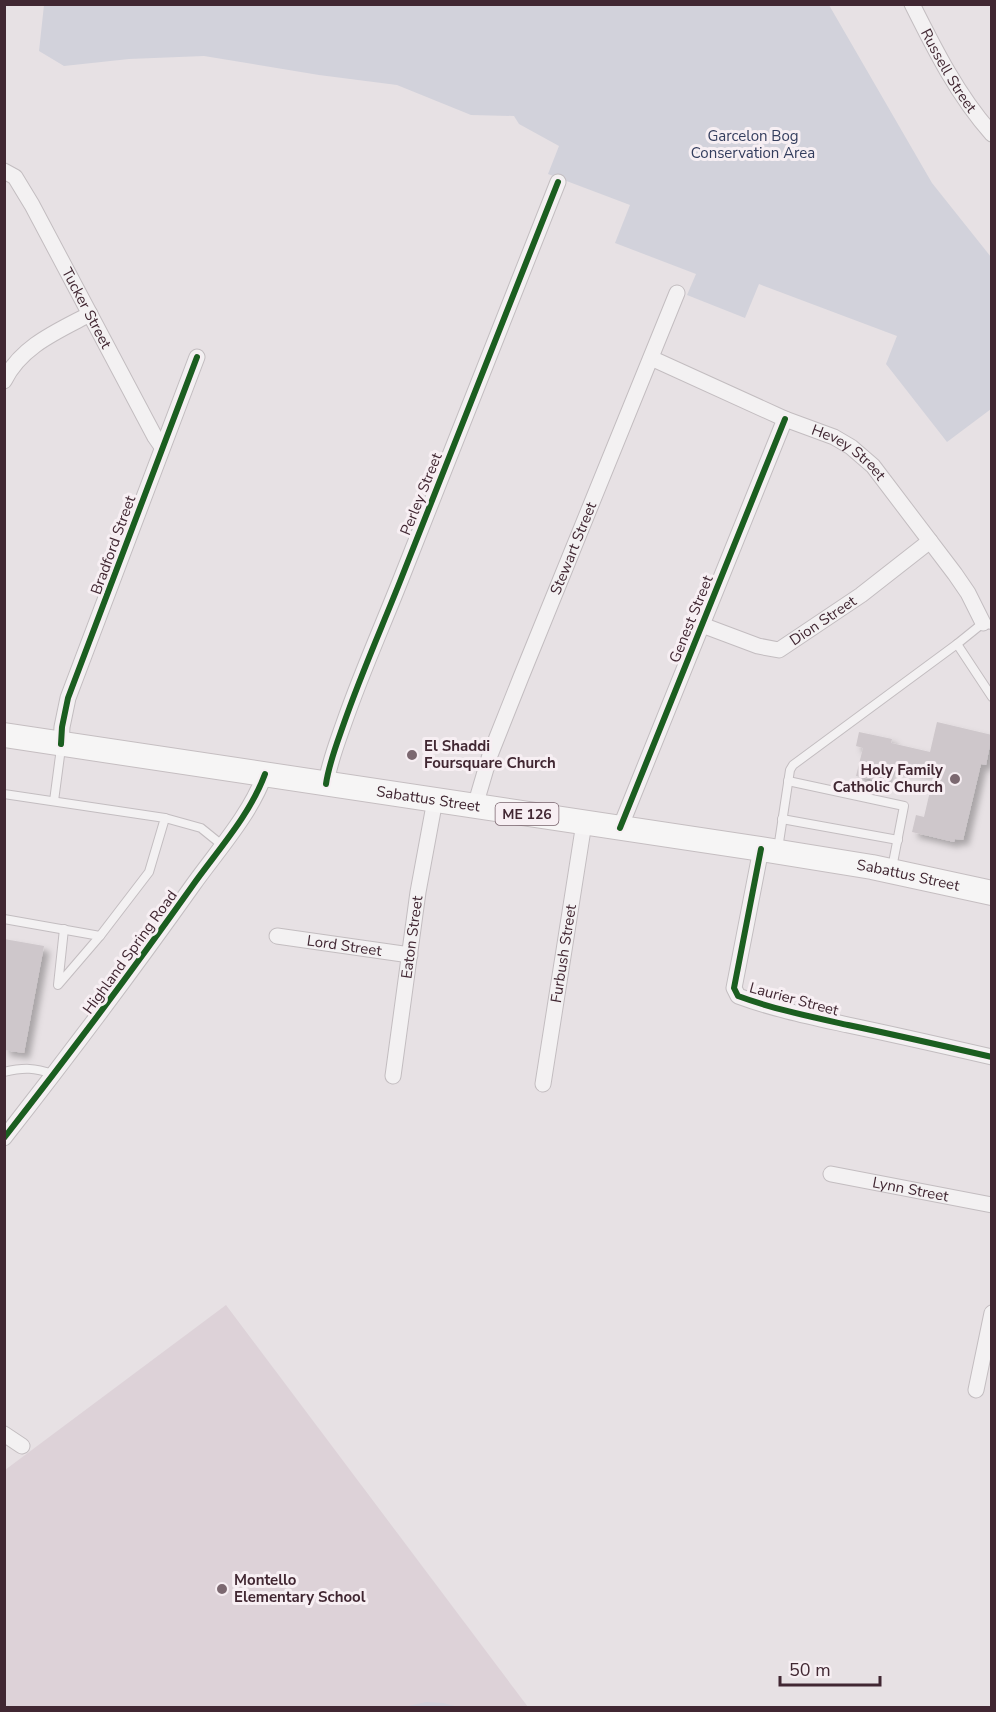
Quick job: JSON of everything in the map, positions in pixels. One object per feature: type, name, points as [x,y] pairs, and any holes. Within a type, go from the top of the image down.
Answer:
[{"type":"main road","name":"Sabattus Street","points":[[4,735],[769,851],[892,871],[992,894]]},
{"type":"street","name":"Russell Street","points":[[912,4],[973,113],[992,134]]},
{"type":"street","name":"Tucker Street","points":[[6,171],[15,177],[32,205],[162,447]]},
{"type":"street","name":"Perley Street","points":[[326,784],[328,769],[354,694],[444,468],[462,429],[558,182]]},
{"type":"street","name":"Stewart Street","points":[[475,806],[490,755],[677,293]]},
{"type":"street","points":[[4,381],[24,352],[90,314]]},
{"type":"street","name":"Bradford Street","points":[[61,744],[68,698],[197,357]]},
{"type":"street","name":"Hevey Street","points":[[651,358],[785,419],[834,437],[851,447],[873,466],[968,593],[987,624]]},
{"type":"street","name":"Genest Street","points":[[620,828],[785,419]]},
{"type":"street","name":"Dion Street","points":[[702,625],[758,646],[779,650],[861,595],[930,541]]},
{"type":"street","name":"Highland Spring Road","points":[[4,1138],[54,1074],[222,845],[252,802],[265,774]]},
{"type":"street","name":"Eaton Street","points":[[393,1076],[418,892],[435,800]]},
{"type":"street","name":"Furbush Street","points":[[543,1084],[585,823]]},
{"type":"street","name":"Laurier Street","points":[[769,851],[734,988],[738,996],[828,1020],[992,1058]]},
{"type":"street","name":"Lord Street","points":[[277,936],[410,955]]},
{"type":"street","name":"Lynn Street","points":[[831,1174],[992,1205]]},
{"type":"street","points":[[976,1390],[992,1313]]},
{"type":"street","points":[[4,1434],[22,1446]]},
{"type":"lane","points":[[769,851],[782,819],[790,770],[793,765],[987,624]]},
{"type":"lane","points":[[957,644],[992,696]]},
{"type":"lane","points":[[54,801],[61,744]]},
{"type":"lane","points":[[788,781],[904,806],[892,871]]},
{"type":"lane","points":[[4,794],[165,818],[201,828],[222,845]]},
{"type":"lane","points":[[64,929],[58,986],[149,872],[165,818]]},
{"type":"lane","points":[[782,819],[897,840]]},
{"type":"lane","points":[[4,919],[100,936]]},
{"type":"lane","points":[[4,1072],[31,1068],[54,1074]]},
{"type":"shaded area","name":"Montello Elementary School","points":[[226,1305],[528,1707],[5,1708],[5,1470]]},
{"type":"green space","name":"Garcelon Bog Conservation Area","points":[[44,5],[829,5],[932,183],[991,257],[991,409],[947,442],[886,364],[897,336],[759,284],[745,318],[687,295],[696,274],[615,243],[630,205],[548,174],[559,146],[519,124],[514,116],[471,115],[397,85],[204,56],[129,59],[64,66],[39,51]]},
{"type":"green space","points":[[426,1702],[443,1703],[459,1707],[404,1707]]},
{"type":"building","name":"Holy Family Catholic Church","points":[[937,722],[992,735],[986,765],[981,764],[963,840],[955,839],[954,842],[912,832],[916,815],[924,817],[934,774],[888,766],[885,782],[856,776],[863,748],[856,746],[859,732],[892,739],[891,743],[930,752]]},
{"type":"building","points":[[4,939],[44,946],[24,1053],[4,1050]]},
{"type":"cycle path","points":[[326,784],[329,768],[357,687],[558,182]]},
{"type":"cycle path","points":[[61,744],[68,698],[197,357]]},
{"type":"cycle path","points":[[620,828],[785,419]]},
{"type":"cycle path","points":[[4,1138],[100,1013],[233,832],[251,804],[265,774]]},
{"type":"cycle path","points":[[761,849],[734,988],[738,996],[807,1016],[992,1057]]},
{"type":"place","name":"El Shaddi Foursquare Church","points":[[412,755]]},
{"type":"place","name":"Holy Family Catholic Church","points":[[955,779]]},
{"type":"place","name":"Montello Elementary School","points":[[222,1589]]}]
